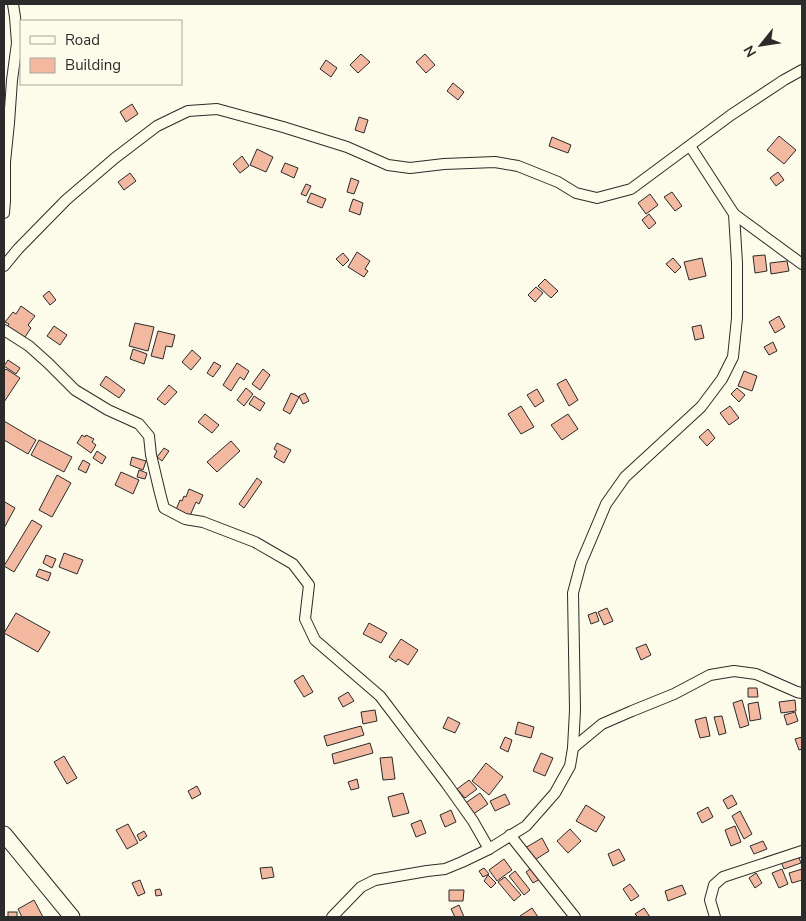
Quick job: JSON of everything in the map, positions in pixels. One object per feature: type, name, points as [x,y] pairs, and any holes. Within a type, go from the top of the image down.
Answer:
[{"type":"main road","points":[[4,834],[72,917]]},
{"type":"street","points":[[4,213],[5,162],[17,43],[13,4]]},
{"type":"street","points":[[4,266],[66,200],[115,158],[157,126],[188,112],[217,109],[347,147],[388,165],[410,168],[444,164],[495,162],[518,166],[558,182],[576,193],[597,198],[631,189],[731,115],[802,70]]},
{"type":"street","points":[[690,146],[734,214],[802,264]]},
{"type":"street","points":[[332,917],[361,887],[375,880],[445,869],[489,850],[526,826],[555,794],[570,766],[573,748],[575,710],[573,593],[581,563],[606,504],[625,477],[701,407],[722,379],[733,357],[737,318],[737,263],[734,214]]},
{"type":"street","points":[[4,330],[29,346],[75,390],[108,410],[139,424],[149,436],[151,455],[164,508],[185,519],[203,522],[255,542],[293,564],[309,585],[305,619],[315,640],[380,696],[473,821],[489,850]]},
{"type":"street","points":[[573,748],[602,724],[674,694],[710,675],[734,671],[756,674],[802,693]]},
{"type":"street","points":[[510,835],[575,917]]},
{"type":"street","points":[[716,917],[710,900],[714,885],[723,877],[802,851]]},
{"type":"building","points":[[361,54],[370,62],[358,73],[350,65]]},
{"type":"building","points":[[425,54],[435,65],[426,73],[416,62]]},
{"type":"building","points":[[326,60],[337,68],[331,77],[320,69]]},
{"type":"building","points":[[453,83],[464,92],[458,100],[447,91]]},
{"type":"building","points":[[132,104],[138,114],[126,122],[120,112]]},
{"type":"building","points":[[359,117],[368,120],[364,133],[355,130]]},
{"type":"building","points":[[779,136],[796,150],[784,164],[767,150]]},
{"type":"building","points":[[552,137],[571,145],[568,153],[549,146]]},
{"type":"building","points":[[257,149],[273,157],[266,172],[250,165]]},
{"type":"building","points":[[242,156],[249,166],[240,173],[233,164]]},
{"type":"building","points":[[285,163],[298,168],[294,178],[281,172]]},
{"type":"building","points":[[778,172],[784,180],[776,186],[770,178]]},
{"type":"building","points":[[130,173],[136,181],[124,190],[118,182]]},
{"type":"building","points":[[351,178],[359,181],[354,194],[347,192]]},
{"type":"building","points":[[306,184],[311,186],[306,196],[301,194]]},
{"type":"building","points":[[672,192],[682,206],[675,211],[664,197]]},
{"type":"building","points":[[311,193],[326,199],[322,208],[307,202]]},
{"type":"building","points":[[650,194],[658,205],[646,214],[638,203]]},
{"type":"building","points":[[353,199],[363,203],[360,215],[349,211]]},
{"type":"building","points":[[649,214],[656,223],[649,229],[642,220]]},
{"type":"building","points":[[357,252],[370,261],[365,269],[368,271],[364,277],[348,267]]},
{"type":"building","points":[[343,253],[349,260],[343,266],[336,259]]},
{"type":"building","points":[[765,255],[767,271],[755,273],[753,256]]},
{"type":"building","points":[[673,258],[681,267],[675,273],[666,264]]},
{"type":"building","points":[[702,258],[706,276],[689,280],[684,262]]},
{"type":"building","points":[[787,261],[789,271],[771,274],[770,263]]},
{"type":"building","points":[[545,279],[558,291],[551,298],[538,286]]},
{"type":"building","points":[[536,287],[543,293],[535,302],[528,295]]},
{"type":"building","points":[[49,291],[56,300],[50,305],[43,296]]},
{"type":"building","points":[[21,306],[35,316],[28,325],[31,328],[23,340],[6,328],[9,324],[5,322],[13,312],[16,314]]},
{"type":"building","points":[[779,316],[785,327],[775,333],[769,322]]},
{"type":"building","points":[[135,323],[154,327],[148,351],[129,346]]},
{"type":"building","points":[[701,325],[704,338],[695,340],[692,327]]},
{"type":"building","points":[[54,326],[67,335],[60,345],[47,336]]},
{"type":"building","points":[[158,331],[175,335],[172,347],[166,346],[163,359],[151,356]]},
{"type":"building","points":[[773,342],[777,351],[769,355],[764,347]]},
{"type":"building","points":[[133,349],[147,354],[144,364],[130,359]]},
{"type":"building","points":[[192,350],[201,358],[191,370],[182,362]]},
{"type":"building","points":[[8,360],[20,368],[16,374],[4,366]]},
{"type":"building","points":[[214,362],[221,366],[213,377],[207,373]]},
{"type":"building","points":[[237,363],[249,371],[244,380],[240,377],[231,391],[223,385]]},
{"type":"building","points":[[6,369],[20,378],[4,402],[4,371]]},
{"type":"building","points":[[263,369],[270,375],[260,390],[252,384]]},
{"type":"building","points":[[744,371],[757,376],[752,391],[738,386]]},
{"type":"building","points":[[106,376],[125,390],[119,398],[100,385]]},
{"type":"building","points":[[566,379],[578,400],[569,406],[557,384]]},
{"type":"building","points":[[169,385],[177,392],[165,405],[157,399]]},
{"type":"building","points":[[246,388],[253,394],[244,406],[237,400]]},
{"type":"building","points":[[737,388],[745,395],[739,402],[731,394]]},
{"type":"building","points":[[537,389],[544,401],[535,407],[527,395]]},
{"type":"building","points":[[291,393],[299,397],[290,414],[283,410]]},
{"type":"building","points":[[305,393],[309,401],[303,404],[299,396]]},
{"type":"building","points":[[254,396],[265,403],[260,411],[249,404]]},
{"type":"building","points":[[521,406],[534,427],[521,434],[508,414]]},
{"type":"building","points":[[730,406],[739,418],[729,425],[720,413]]},
{"type":"building","points":[[205,414],[219,425],[212,433],[198,422]]},
{"type":"building","points":[[568,414],[578,429],[562,440],[551,425]]},
{"type":"building","points":[[4,421],[36,440],[28,454],[4,440]]},
{"type":"building","points":[[708,429],[715,438],[707,446],[699,437]]},
{"type":"building","points":[[82,435],[94,439],[92,442],[96,445],[91,453],[77,443]]},
{"type":"building","points":[[39,440],[72,457],[64,472],[31,455]]},
{"type":"building","points":[[231,441],[240,451],[217,472],[207,462]]},
{"type":"building","points":[[277,443],[291,450],[284,463],[274,457],[277,451],[274,449]]},
{"type":"building","points":[[164,448],[169,451],[162,461],[157,457]]},
{"type":"building","points":[[97,451],[106,457],[102,464],[93,458]]},
{"type":"building","points":[[132,457],[146,461],[143,470],[130,465]]},
{"type":"building","points":[[83,460],[90,464],[86,473],[78,469]]},
{"type":"building","points":[[139,470],[147,473],[145,479],[137,477]]},
{"type":"building","points":[[121,472],[139,480],[133,494],[115,485]]},
{"type":"building","points":[[57,475],[71,483],[52,517],[39,510]]},
{"type":"building","points":[[257,478],[262,482],[244,508],[239,504]]},
{"type":"building","points":[[189,489],[203,495],[199,504],[196,502],[189,518],[175,512],[180,500],[182,501],[184,496],[186,497]]},
{"type":"building","points":[[4,503],[15,508],[4,528]]},
{"type":"building","points":[[32,520],[42,526],[14,572],[4,566]]},
{"type":"building","points":[[64,553],[83,560],[77,574],[59,567]]},
{"type":"building","points":[[46,555],[56,559],[52,568],[43,563]]},
{"type":"building","points":[[39,569],[51,573],[48,581],[36,576]]},
{"type":"building","points":[[607,608],[613,621],[604,625],[598,612]]},
{"type":"building","points":[[596,612],[599,621],[591,624],[588,615]]},
{"type":"building","points":[[16,613],[50,632],[38,652],[4,633]]},
{"type":"building","points":[[369,623],[387,633],[381,643],[363,634]]},
{"type":"building","points":[[401,639],[418,650],[408,665],[398,659],[396,662],[389,657]]},
{"type":"building","points":[[646,644],[651,655],[641,660],[636,648]]},
{"type":"building","points":[[303,675],[313,692],[304,697],[294,681]]},
{"type":"building","points":[[748,688],[757,688],[758,697],[748,697]]},
{"type":"building","points":[[348,692],[354,701],[343,707],[338,698]]},
{"type":"building","points":[[742,700],[749,725],[740,728],[733,703]]},
{"type":"building","points":[[795,700],[796,711],[781,713],[779,702]]},
{"type":"building","points":[[758,702],[761,719],[750,721],[748,704]]},
{"type":"building","points":[[375,710],[377,721],[363,724],[361,712]]},
{"type":"building","points":[[795,712],[798,721],[787,725],[784,715]]},
{"type":"building","points":[[722,716],[726,733],[719,735],[714,717]]},
{"type":"building","points":[[448,717],[460,723],[455,733],[443,728]]},
{"type":"building","points":[[706,717],[710,736],[700,738],[695,720]]},
{"type":"building","points":[[518,722],[534,727],[531,738],[515,734]]},
{"type":"building","points":[[361,726],[364,735],[327,746],[324,736]]},
{"type":"building","points":[[505,737],[512,740],[508,752],[500,748]]},
{"type":"building","points":[[802,737],[802,749],[799,750],[795,739]]},
{"type":"building","points":[[370,743],[373,753],[334,764],[332,754]]},
{"type":"building","points":[[541,753],[553,758],[545,776],[533,771]]},
{"type":"building","points":[[64,756],[77,778],[67,784],[54,762]]},
{"type":"building","points":[[392,757],[395,779],[383,780],[380,758]]},
{"type":"building","points":[[486,763],[503,777],[489,795],[472,781]]},
{"type":"building","points":[[357,779],[359,788],[351,790],[348,782]]},
{"type":"building","points":[[469,780],[477,789],[465,798],[457,789]]},
{"type":"building","points":[[197,786],[201,794],[192,799],[188,791]]},
{"type":"building","points":[[403,793],[409,813],[393,817],[388,797]]},
{"type":"building","points":[[480,793],[488,804],[472,815],[464,804]]},
{"type":"building","points":[[505,794],[510,804],[495,811],[490,801]]},
{"type":"building","points":[[732,795],[737,804],[728,809],[723,800]]},
{"type":"building","points":[[586,805],[605,817],[596,832],[576,821]]},
{"type":"building","points":[[708,807],[713,817],[702,823],[697,813]]},
{"type":"building","points":[[451,810],[456,822],[445,827],[440,815]]},
{"type":"building","points":[[740,811],[752,834],[744,839],[732,816]]},
{"type":"building","points":[[421,820],[426,833],[416,837],[411,824]]},
{"type":"building","points":[[128,824],[138,843],[127,849],[116,830]]},
{"type":"building","points":[[735,826],[741,842],[731,846],[725,830]]},
{"type":"building","points":[[570,829],[581,841],[568,853],[557,841]]},
{"type":"building","points":[[144,831],[147,836],[140,841],[137,835]]},
{"type":"building","points":[[542,838],[549,851],[533,861],[525,848]]},
{"type":"building","points":[[763,841],[767,849],[754,854],[750,846]]},
{"type":"building","points":[[619,849],[625,860],[613,866],[608,854]]},
{"type":"building","points":[[798,855],[801,863],[784,869],[781,862]]},
{"type":"building","points":[[504,859],[512,870],[497,881],[489,870]]},
{"type":"building","points":[[272,867],[274,877],[262,879],[260,868]]},
{"type":"building","points":[[533,867],[540,879],[533,883],[526,872]]},
{"type":"building","points":[[484,868],[489,874],[483,877],[479,871]]},
{"type":"building","points":[[782,869],[788,884],[779,888],[772,873]]},
{"type":"building","points":[[802,869],[802,880],[792,883],[789,873]]},
{"type":"building","points":[[515,871],[530,890],[524,895],[509,876]]},
{"type":"building","points":[[756,873],[762,883],[755,888],[749,878]]},
{"type":"building","points":[[488,875],[496,883],[491,888],[484,881]]},
{"type":"building","points":[[505,877],[521,895],[514,901],[498,882]]},
{"type":"building","points":[[140,880],[145,893],[138,896],[132,883]]},
{"type":"building","points":[[630,884],[639,896],[631,901],[623,889]]},
{"type":"building","points":[[682,885],[686,894],[668,901],[665,891]]},
{"type":"building","points":[[160,889],[162,895],[156,896],[155,890]]},
{"type":"building","points":[[449,890],[464,890],[463,901],[449,901]]},
{"type":"building","points":[[34,900],[43,917],[22,917],[18,909]]},
{"type":"building","points":[[459,905],[464,917],[455,917],[451,909]]},
{"type":"building","points":[[532,908],[538,917],[520,916]]},
{"type":"building","points":[[644,908],[650,917],[638,917],[635,914]]},
{"type":"building","points":[[8,912],[17,912],[17,917],[8,917]]}]
